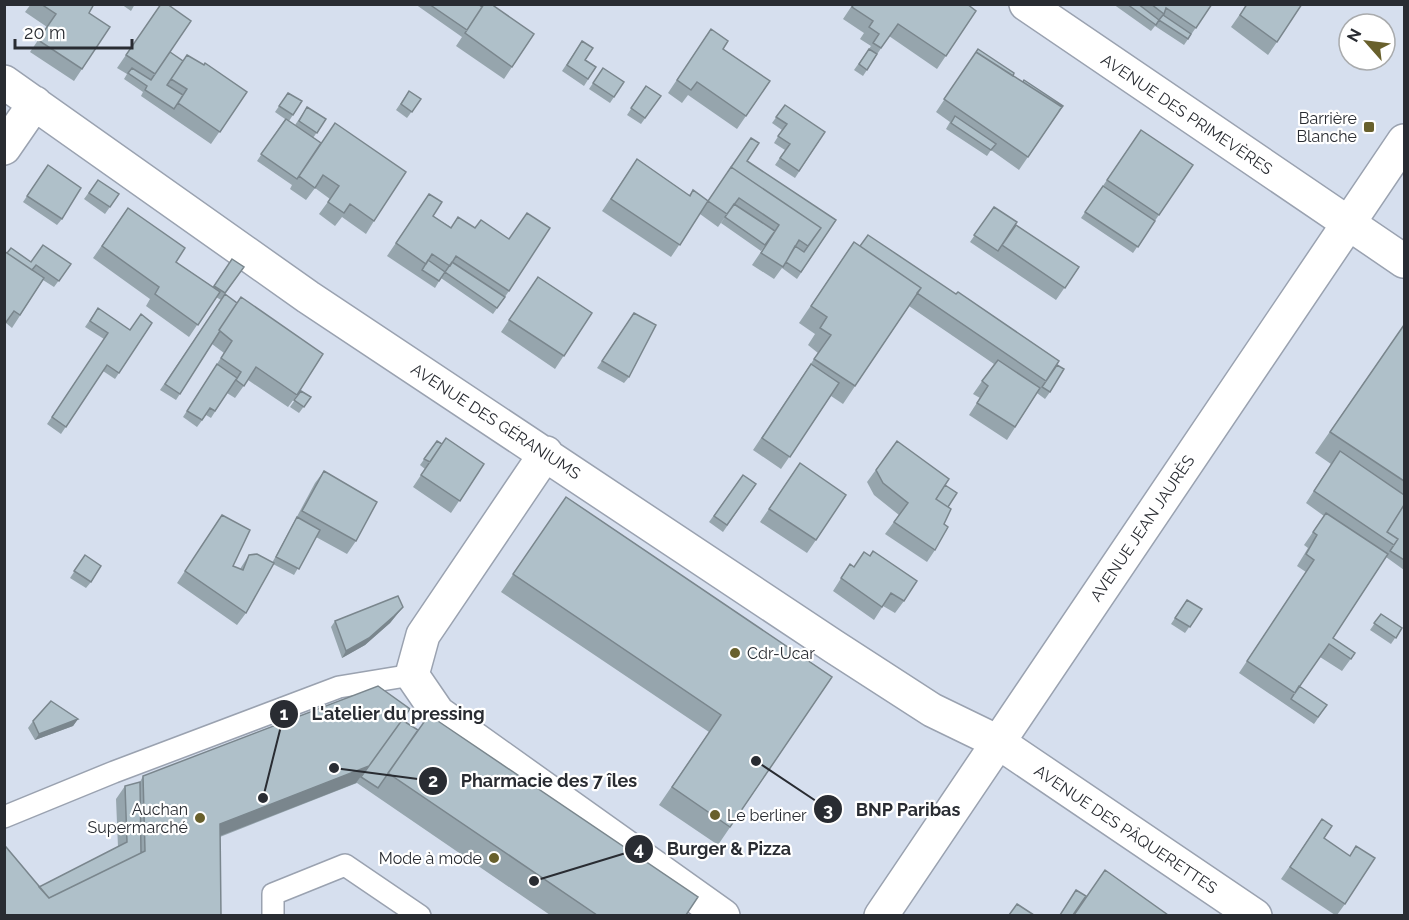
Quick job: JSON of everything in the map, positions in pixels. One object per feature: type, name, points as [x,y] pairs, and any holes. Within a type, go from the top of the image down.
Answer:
[{"type":"street","name":"AVENUE DES PRIMEVÈRES","points":[[1026,4],[1404,261]]},
{"type":"street","name":"AVENUE DES GÉRANIUMS","points":[[4,82],[308,297],[932,710],[998,742]]},
{"type":"street","points":[[4,148],[35,103]]},
{"type":"street","name":"AVENUE JEAN JAURÈS","points":[[881,915],[1404,141]]},
{"type":"street","points":[[546,453],[423,635],[412,675],[438,713],[723,915]]},
{"type":"street","name":"AVENUE DES PÂQUERETTES","points":[[998,742],[1255,915]]},
{"type":"lane","points":[[4,817],[114,772],[339,687],[412,675]]},
{"type":"lane","points":[[273,915],[273,894],[345,865],[420,915]]},
{"type":"building","points":[[41,4],[94,4],[89,13],[110,27],[82,69],[38,40],[56,14]]},
{"type":"building","points":[[161,4],[167,4],[191,21],[155,74],[126,55]]},
{"type":"building","points":[[429,4],[478,4],[482,7],[467,30]]},
{"type":"building","points":[[484,4],[491,4],[534,34],[512,67],[465,33]]},
{"type":"building","points":[[854,4],[967,4],[976,11],[946,56],[898,24],[881,48],[873,43],[879,34],[869,27],[873,21],[852,7]]},
{"type":"building","points":[[1127,4],[1138,4],[1159,20],[1156,25]]},
{"type":"building","points":[[1151,4],[1212,4],[1196,28],[1166,8],[1164,14]]},
{"type":"building","points":[[1247,4],[1302,4],[1277,42],[1240,15]]},
{"type":"building","points":[[1163,15],[1191,34],[1188,39],[1159,20]]},
{"type":"building","points":[[711,29],[728,41],[723,49],[770,81],[746,116],[697,82],[691,90],[677,80]]},
{"type":"building","points":[[582,41],[593,48],[585,60],[596,67],[588,79],[567,65]]},
{"type":"building","points":[[869,49],[877,54],[867,70],[859,64]]},
{"type":"building","points":[[978,49],[1014,73],[1013,76],[976,52]]},
{"type":"building","points":[[170,52],[183,61],[167,85],[183,95],[174,109],[145,90],[147,86],[128,73],[132,68],[151,80]]},
{"type":"building","points":[[976,52],[1062,107],[1028,157],[944,99]]},
{"type":"building","points":[[187,55],[204,65],[205,63],[247,92],[220,132],[178,103],[187,89],[171,79]]},
{"type":"building","points":[[603,68],[624,82],[614,97],[593,83]]},
{"type":"building","points":[[1024,80],[1063,106],[1059,111],[1062,107],[1023,82]]},
{"type":"building","points":[[646,86],[661,96],[645,118],[631,108]]},
{"type":"building","points":[[409,91],[421,99],[412,112],[401,104]]},
{"type":"building","points":[[288,93],[302,101],[293,115],[279,106]]},
{"type":"building","points":[[785,105],[825,132],[799,171],[780,158],[790,144],[778,136],[787,124],[776,117]]},
{"type":"building","points":[[307,107],[326,119],[317,133],[299,121]]},
{"type":"building","points":[[955,116],[996,144],[991,150],[951,123]]},
{"type":"building","points":[[286,119],[321,143],[297,179],[261,154]]},
{"type":"building","points":[[335,123],[406,172],[374,221],[350,204],[344,213],[328,202],[339,186],[323,175],[315,188],[299,176]]},
{"type":"building","points":[[1141,130],[1193,165],[1159,215],[1107,180]]},
{"type":"building","points":[[751,138],[759,143],[747,161],[836,220],[801,272],[786,262],[795,246],[804,252],[821,228],[731,167]]},
{"type":"building","points":[[637,159],[690,196],[693,190],[708,201],[680,245],[611,199]]},
{"type":"building","points":[[48,165],[81,188],[62,219],[27,196]]},
{"type":"building","points":[[731,167],[821,228],[808,246],[799,240],[783,267],[761,253],[779,225],[739,198],[727,214],[708,201]]},
{"type":"building","points":[[98,180],[119,194],[110,207],[89,193]]},
{"type":"building","points":[[1103,186],[1155,221],[1138,247],[1085,212]]},
{"type":"building","points":[[429,194],[442,202],[433,216],[451,228],[458,217],[475,228],[481,220],[509,239],[527,213],[550,228],[509,291],[456,256],[450,266],[432,254],[426,264],[396,243]]},
{"type":"building","points":[[734,204],[775,231],[765,245],[725,217]]},
{"type":"building","points":[[994,207],[1017,222],[998,251],[974,235]]},
{"type":"building","points":[[128,208],[185,248],[176,262],[220,292],[198,325],[155,294],[159,287],[102,246]]},
{"type":"building","points":[[1016,225],[1079,267],[1065,288],[1002,245]]},
{"type":"building","points":[[868,235],[956,294],[958,292],[1059,361],[1046,381],[917,293],[921,288],[860,246]]},
{"type":"building","points":[[854,242],[921,288],[855,386],[814,359],[831,335],[820,328],[827,317],[811,306]]},
{"type":"building","points":[[43,245],[71,264],[59,281],[36,265],[32,270],[7,253],[11,248],[31,262]]},
{"type":"building","points":[[4,251],[44,278],[20,315],[14,311],[4,325]]},
{"type":"building","points":[[232,259],[244,267],[225,293],[214,286]]},
{"type":"building","points":[[428,260],[445,272],[439,281],[422,270]]},
{"type":"building","points":[[452,262],[505,297],[497,308],[445,272]]},
{"type":"building","points":[[538,277],[592,313],[564,356],[509,320]]},
{"type":"building","points":[[225,294],[237,303],[180,394],[165,384]]},
{"type":"building","points":[[241,297],[323,354],[297,395],[256,367],[244,386],[236,380],[241,372],[221,358],[232,341],[219,330]]},
{"type":"building","points":[[98,308],[130,330],[141,314],[152,323],[119,373],[107,365],[66,427],[52,417],[108,333],[90,321]]},
{"type":"building","points":[[634,313],[656,325],[629,377],[602,361]]},
{"type":"building","points":[[1404,325],[1404,481],[1330,432]]},
{"type":"building","points":[[998,360],[1040,388],[1015,427],[977,403],[988,386],[982,381]]},
{"type":"building","points":[[217,364],[237,378],[215,411],[210,408],[202,420],[187,411]]},
{"type":"building","points":[[811,364],[839,383],[790,457],[762,438]]},
{"type":"building","points":[[1057,365],[1064,369],[1050,392],[1042,387]]},
{"type":"building","points":[[301,391],[311,397],[304,407],[294,400]]},
{"type":"building","points":[[446,438],[484,464],[460,501],[421,475]]},
{"type":"building","points":[[437,441],[442,444],[430,462],[424,459]]},
{"type":"building","points":[[897,441],[949,479],[936,499],[951,509],[944,524],[948,527],[935,550],[894,522],[908,503],[883,483],[876,470]]},
{"type":"building","points":[[1340,451],[1404,495],[1404,505],[1387,532],[1398,539],[1394,545],[1314,491]]},
{"type":"building","points":[[800,463],[846,495],[816,540],[769,509]]},
{"type":"building","points":[[324,471],[377,502],[356,541],[302,511]]},
{"type":"building","points":[[743,475],[756,484],[727,525],[714,516]]},
{"type":"building","points":[[945,485],[957,493],[948,507],[936,499]]},
{"type":"building","points":[[566,497],[832,677],[730,827],[672,787],[721,715],[513,574]]},
{"type":"building","points":[[1404,505],[1404,560],[1390,551],[1398,539],[1387,532]]},
{"type":"building","points":[[1326,513],[1388,554],[1333,638],[1355,653],[1351,659],[1329,644],[1295,693],[1247,661],[1314,560],[1306,554],[1317,535],[1313,532]]},
{"type":"building","points":[[222,515],[250,530],[233,566],[243,570],[249,555],[257,554],[274,563],[246,613],[185,571]]},
{"type":"building","points":[[297,517],[320,530],[299,569],[276,557]]},
{"type":"building","points":[[873,551],[917,581],[904,601],[891,593],[882,607],[841,578],[850,564],[854,567],[864,552],[870,556]]},
{"type":"building","points":[[85,555],[101,566],[91,582],[74,571]]},
{"type":"building","points":[[398,596],[403,607],[369,638],[346,651],[335,621]]},
{"type":"building","points":[[1187,600],[1202,609],[1190,627],[1175,618]]},
{"type":"building","points":[[1381,614],[1402,628],[1396,638],[1374,623]]},
{"type":"building","name":"Auchan Supermarché","points":[[378,686],[410,709],[369,766],[220,824],[221,915],[4,915],[4,848],[6,847],[49,898],[145,851],[143,776]]},
{"type":"building","points":[[1299,686],[1327,705],[1318,717],[1291,699]]},
{"type":"building","points":[[51,701],[78,719],[39,734],[33,721]]},
{"type":"building","points":[[429,715],[698,897],[686,915],[597,915],[388,773]]},
{"type":"building","points":[[402,720],[418,730],[378,788],[361,777]]},
{"type":"building","points":[[140,782],[141,853],[49,898],[39,887],[127,842],[125,786]]},
{"type":"building","points":[[1322,819],[1332,826],[1324,838],[1350,856],[1356,846],[1375,858],[1345,904],[1290,867]]},
{"type":"building","points":[[1105,870],[1168,915],[1074,915]]},
{"type":"building","points":[[1076,890],[1086,896],[1073,915],[1060,915]]},
{"type":"building","points":[[1017,904],[1034,915],[1009,915]]},
{"type":"place","name":"Barrière Blanche","points":[[1369,127]]},
{"type":"place","name":"Cdr-Ucar","points":[[735,653]]},
{"type":"place","name":"BNP Paribas","points":[[756,761]]},
{"type":"place","name":"Pharmacie des 7 îles","points":[[334,768]]},
{"type":"place","name":"L'atelier du pressing","points":[[263,798]]},
{"type":"place","name":"Le berliner","points":[[715,815]]},
{"type":"place","name":"Auchan Supermarché","points":[[200,818]]},
{"type":"place","name":"Mode à mode","points":[[494,858]]},
{"type":"place","name":"Burger & Pizza","points":[[534,881]]}]
